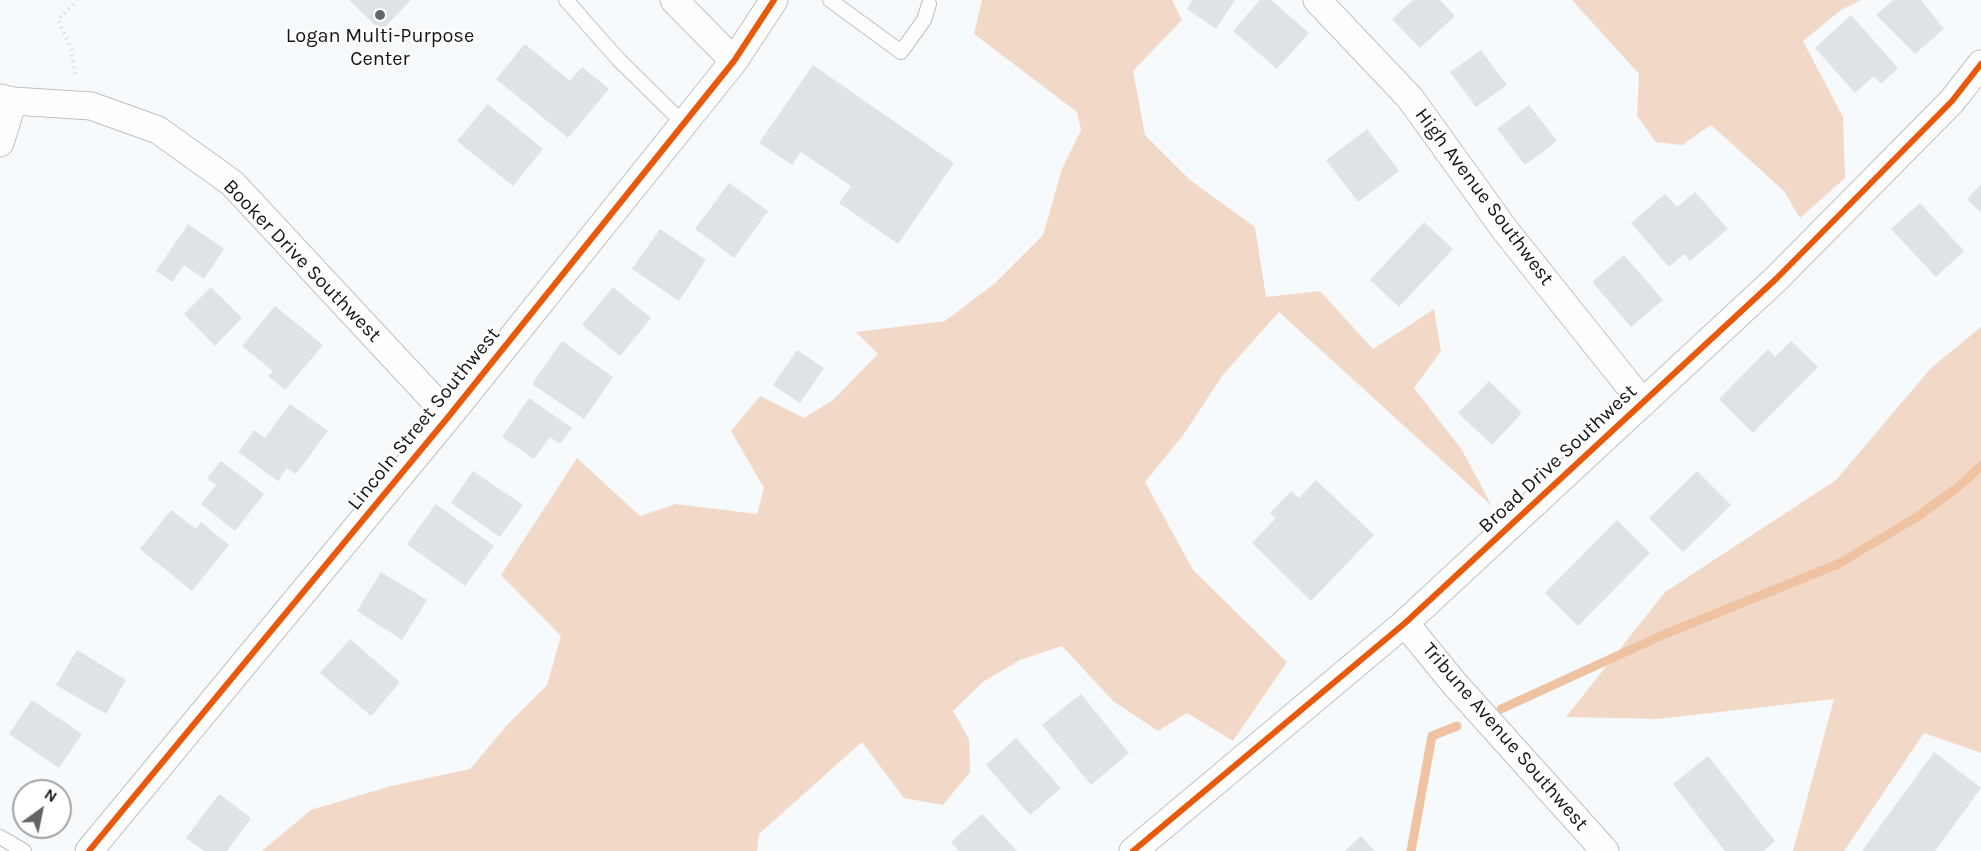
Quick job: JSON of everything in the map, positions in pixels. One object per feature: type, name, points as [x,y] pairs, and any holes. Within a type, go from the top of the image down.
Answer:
[{"type":"street","points":[[674,0],[734,61]]},
{"type":"street","name":"Lincoln Street Southwest","points":[[89,851],[448,416],[684,124],[734,61],[774,0]]},
{"type":"street","name":"High Avenue Southwest","points":[[1317,0],[1410,98],[1505,230],[1643,403]]},
{"type":"street","name":"Broad Drive Southwest","points":[[1133,851],[1405,623],[1643,403],[1784,271],[1952,101],[1981,64]]},
{"type":"street","points":[[0,143],[6,99]]},
{"type":"street","name":"Booker Drive Southwest","points":[[6,99],[91,106],[158,130],[232,183],[448,416]]},
{"type":"street","name":"Tribune Avenue Southwest","points":[[1405,623],[1453,682],[1605,851]]},
{"type":"lane","points":[[566,0],[618,59],[684,124]]},
{"type":"lane","points":[[830,0],[901,52],[924,20],[929,4]]},
{"type":"lane","points":[[0,837],[24,851]]},
{"type":"path","points":[[75,74],[71,48],[58,20],[77,0]]},
{"type":"shaded area","points":[[982,0],[1172,0],[1182,20],[1133,71],[1145,135],[1190,180],[1255,227],[1266,297],[1320,291],[1373,349],[1434,309],[1441,351],[1414,388],[1462,450],[1492,506],[1279,312],[1222,376],[1184,434],[1145,482],[1193,570],[1287,662],[1233,741],[1187,713],[1158,731],[1113,701],[1062,646],[1020,660],[983,682],[953,711],[969,739],[970,772],[943,805],[904,798],[862,742],[759,834],[757,851],[262,851],[311,810],[391,786],[470,769],[508,724],[547,685],[561,636],[501,575],[577,458],[640,516],[676,504],[757,514],[764,488],[731,431],[760,396],[804,418],[833,400],[878,354],[856,332],[945,321],[994,284],[1043,235],[1062,169],[1081,130],[1077,112],[974,34]]},
{"type":"shaded area","points":[[1572,0],[1861,0],[1841,10],[1803,41],[1843,117],[1845,178],[1800,218],[1784,191],[1711,125],[1682,145],[1656,142],[1637,116],[1639,74]]},
{"type":"shaded area","points":[[1981,327],[1981,753],[1924,733],[1844,851],[1793,851],[1834,699],[1658,719],[1566,717],[1665,592],[1836,480],[1931,368]]},
{"type":"building","name":"Logan Multi-Purpose Center","points":[[349,0],[411,0],[381,31]]},
{"type":"building","points":[[1193,0],[1235,0],[1216,29],[1187,9]]},
{"type":"building","points":[[1260,0],[1271,0],[1309,33],[1277,69],[1233,31]]},
{"type":"building","points":[[1413,0],[1440,0],[1455,16],[1420,48],[1392,19]]},
{"type":"building","points":[[1893,0],[1921,0],[1944,29],[1915,54],[1876,15]]},
{"type":"building","points":[[1851,15],[1898,68],[1881,84],[1874,76],[1855,93],[1815,48]]},
{"type":"building","points":[[525,44],[570,81],[582,67],[609,89],[568,138],[496,79]]},
{"type":"building","points":[[1481,50],[1507,85],[1476,107],[1450,72]]},
{"type":"building","points":[[813,65],[954,163],[898,244],[839,203],[851,186],[801,152],[792,165],[759,143]]},
{"type":"building","points":[[488,104],[543,149],[513,186],[457,141]]},
{"type":"building","points":[[1529,105],[1557,141],[1525,165],[1497,129]]},
{"type":"building","points":[[1367,129],[1399,171],[1358,202],[1326,160]]},
{"type":"building","points":[[729,183],[768,211],[734,258],[695,229]]},
{"type":"building","points":[[1981,184],[1981,213],[1967,199]]},
{"type":"building","points":[[1695,192],[1728,229],[1690,261],[1684,254],[1669,267],[1631,223],[1665,194],[1677,207]]},
{"type":"building","points":[[1920,203],[1964,251],[1936,277],[1891,229]]},
{"type":"building","points":[[1424,222],[1453,249],[1399,307],[1370,280]]},
{"type":"building","points":[[188,224],[224,249],[204,279],[184,265],[172,282],[156,271]]},
{"type":"building","points":[[660,229],[706,260],[679,301],[632,269]]},
{"type":"building","points":[[1624,255],[1663,300],[1631,327],[1592,282]]},
{"type":"building","points":[[211,287],[242,318],[215,346],[184,314]]},
{"type":"building","points":[[613,287],[651,318],[620,356],[582,325]]},
{"type":"building","points":[[275,306],[323,345],[285,390],[268,376],[273,371],[242,346]]},
{"type":"building","points":[[562,341],[613,377],[584,419],[532,384]]},
{"type":"building","points":[[1791,341],[1818,367],[1753,433],[1719,399],[1768,349],[1775,357]]},
{"type":"building","points":[[797,350],[824,368],[800,403],[773,385]]},
{"type":"building","points":[[1489,381],[1522,413],[1492,445],[1458,413]]},
{"type":"building","points":[[529,398],[572,428],[560,444],[550,437],[534,459],[502,437]]},
{"type":"building","points":[[290,404],[328,431],[296,474],[287,468],[278,481],[238,452],[254,430],[265,438]]},
{"type":"building","points":[[221,461],[264,494],[235,531],[201,504],[216,485],[207,478]]},
{"type":"building","points":[[473,471],[523,505],[500,537],[451,503]]},
{"type":"building","points":[[1697,471],[1731,505],[1683,552],[1649,518]]},
{"type":"building","points":[[1316,480],[1374,535],[1311,601],[1252,543],[1276,518],[1270,513],[1291,491],[1299,498]]},
{"type":"building","points":[[436,504],[494,546],[465,586],[407,544]]},
{"type":"building","points":[[171,510],[196,529],[201,522],[229,545],[192,591],[140,549]]},
{"type":"building","points":[[1617,520],[1650,553],[1578,626],[1545,593]]},
{"type":"building","points":[[381,572],[427,600],[402,640],[357,611]]},
{"type":"building","points":[[350,639],[400,682],[371,716],[320,673]]},
{"type":"building","points":[[77,650],[126,680],[106,714],[56,685]]},
{"type":"building","points":[[1081,694],[1129,753],[1091,785],[1042,725]]},
{"type":"building","points":[[32,700],[82,734],[59,768],[9,734]]},
{"type":"building","points":[[1016,738],[1061,788],[1030,815],[986,765]]},
{"type":"building","points":[[1934,752],[1981,788],[1935,851],[1862,851]]},
{"type":"building","points":[[1708,756],[1775,841],[1763,851],[1725,851],[1673,784]]},
{"type":"building","points":[[219,794],[251,818],[227,851],[204,851],[186,838]]},
{"type":"building","points":[[982,814],[1017,851],[959,851],[951,842]]},
{"type":"building","points":[[1361,836],[1375,851],[1345,851]]},
{"type":"waterway","points":[[1501,709],[1665,634],[1838,564],[1917,517],[1958,487],[1981,466]]},
{"type":"waterway","points":[[1411,851],[1432,736],[1457,726]]},
{"type":"cycle path","points":[[89,851],[449,416],[734,61],[774,0]]},
{"type":"cycle path","points":[[1133,851],[1405,623],[1776,279],[1952,101],[1981,64]]},
{"type":"place","name":"Logan Multi-Purpose Center","points":[[380,15]]}]
